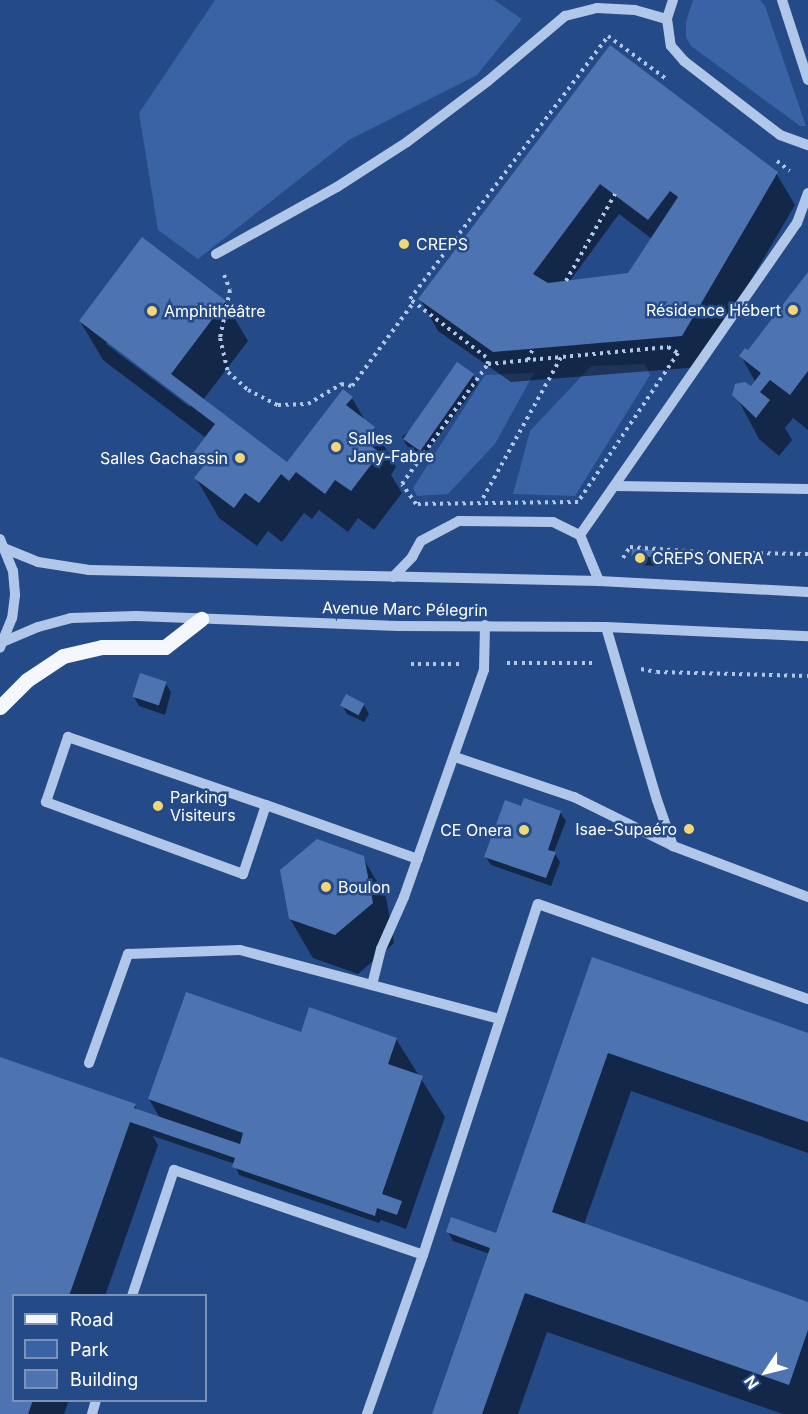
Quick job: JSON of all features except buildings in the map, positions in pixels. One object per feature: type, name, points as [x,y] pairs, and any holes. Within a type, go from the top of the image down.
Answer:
[{"type":"main road","points":[[0,707],[27,680],[63,656],[102,647],[165,647],[201,619]]},
{"type":"street","points":[[673,0],[667,19],[671,46],[684,61],[780,135],[808,145]]},
{"type":"street","points":[[782,0],[808,80]]},
{"type":"street","points":[[216,254],[337,188],[407,142],[488,81],[565,16],[597,8],[635,10],[667,19]]},
{"type":"street","points":[[580,535],[797,223],[808,193]]},
{"type":"street","points":[[615,486],[808,489]]},
{"type":"street","points":[[393,577],[412,557],[421,541],[459,521],[553,522],[580,535],[599,581]]},
{"type":"street","points":[[0,539],[6,549],[13,572],[15,595],[12,618],[3,644]]},
{"type":"street","name":"Avenue Marc Pélegrin","points":[[6,549],[38,561],[89,570],[599,581],[808,592]]},
{"type":"street","name":"Avenue Marc Pélegrin","points":[[3,644],[38,627],[71,618],[201,619],[398,626],[606,627],[808,636]]},
{"type":"street","points":[[372,985],[381,950],[455,758],[485,664],[485,625]]},
{"type":"street","points":[[606,627],[673,846]]},
{"type":"street","points":[[266,805],[243,874],[46,802],[69,737],[266,805],[417,859]]},
{"type":"street","points":[[455,758],[574,797],[673,846],[808,897]]},
{"type":"street","points":[[367,1414],[423,1255],[538,904],[808,999]]},
{"type":"street","points":[[89,1063],[128,954],[240,950],[500,1019]]},
{"type":"street","points":[[133,1294],[174,1170],[423,1255]]},
{"type":"path","points":[[488,364],[486,357],[410,299],[608,36],[665,79]]},
{"type":"path","points":[[771,157],[790,171]]},
{"type":"path","points":[[566,281],[615,194]]},
{"type":"path","points":[[216,254],[230,291],[220,338],[228,372],[248,390],[278,405],[308,404],[341,384],[352,386],[414,302]]},
{"type":"path","points":[[668,347],[678,353],[578,502],[416,504],[402,484],[488,364],[668,347]]},
{"type":"path","points":[[528,360],[533,348]]},
{"type":"path","points":[[479,504],[561,357]]},
{"type":"path","points":[[622,560],[630,547],[700,552],[808,554]]},
{"type":"path","points":[[411,664],[616,663],[657,672],[808,676]]},
{"type":"green space","points":[[215,0],[494,0],[522,19],[477,75],[349,140],[198,259],[158,230],[139,113]]},
{"type":"green space","points":[[693,0],[760,0],[765,6],[806,126],[800,126],[691,46],[686,37],[686,22]]},
{"type":"green space","points":[[645,364],[650,375],[575,496],[513,494],[530,431],[591,366]]},
{"type":"green space","points":[[534,373],[495,444],[448,494],[417,496],[413,488],[485,375]]},
{"type":"place","name":"CREPS","points":[[404,244]]},
{"type":"place","name":"Résidence Hébert","points":[[793,310]]},
{"type":"place","name":"Amphithéâtre","points":[[152,311]]},
{"type":"place","name":"Salles Jany-Fabre","points":[[336,447]]},
{"type":"place","name":"Salles Gachassin","points":[[240,458]]},
{"type":"place","name":"CREPS ONERA","points":[[640,558]]},
{"type":"place","name":"Parking Visiteurs","points":[[158,806]]},
{"type":"place","name":"Isae-Supaéro","points":[[689,829]]},
{"type":"place","name":"CE Onera","points":[[524,830]]},
{"type":"place","name":"Boulon","points":[[326,887]]}]
